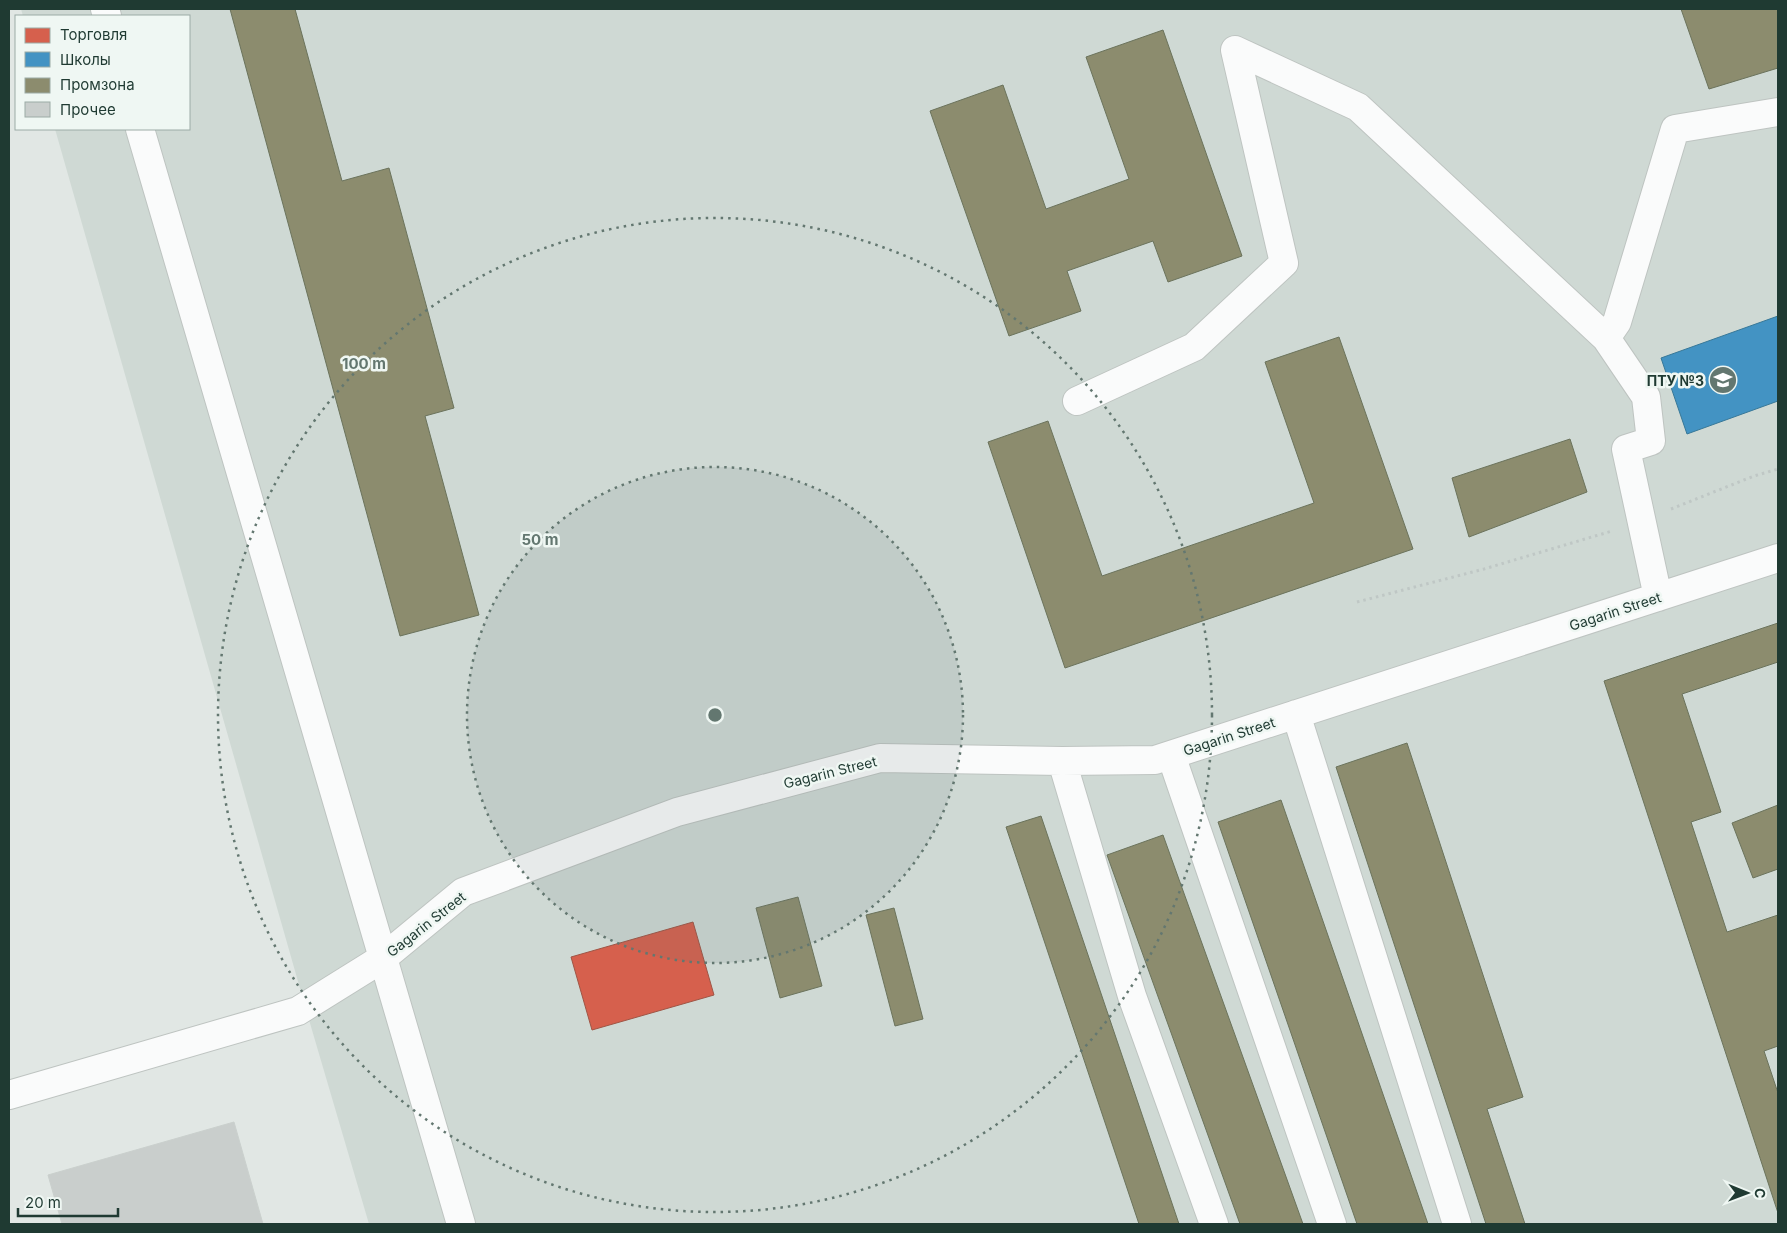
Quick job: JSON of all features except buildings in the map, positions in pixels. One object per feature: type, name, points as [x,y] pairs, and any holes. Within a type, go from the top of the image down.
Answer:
[{"type":"lane","points":[[1077,401],[1194,348],[1284,263],[1235,50],[1358,107],[1606,338],[1646,397],[1651,441],[1626,449],[1658,597]]},
{"type":"lane","points":[[1606,338],[1617,322],[1675,129],[1778,112]]},
{"type":"lane","points":[[140,130],[461,1224]]},
{"type":"lane","name":"Gagarin Street","points":[[9,1095],[298,1011],[383,958],[463,892],[677,812],[880,758],[1062,761],[1155,760],[1778,558]]},
{"type":"lane","points":[[1296,714],[1457,1224]]},
{"type":"lane","points":[[1172,755],[1332,1224]]},
{"type":"lane","points":[[1062,761],[1132,996],[1214,1224]]},
{"type":"path","points":[[1357,602],[1484,569],[1642,522],[1754,476],[1778,469]]},
{"type":"shaded area","points":[[21,9],[1778,9],[1778,1224],[369,1224],[55,130],[190,130],[190,15],[23,15]]},
{"type":"place","name":"ПТУ №3","points":[[1723,380]]}]
